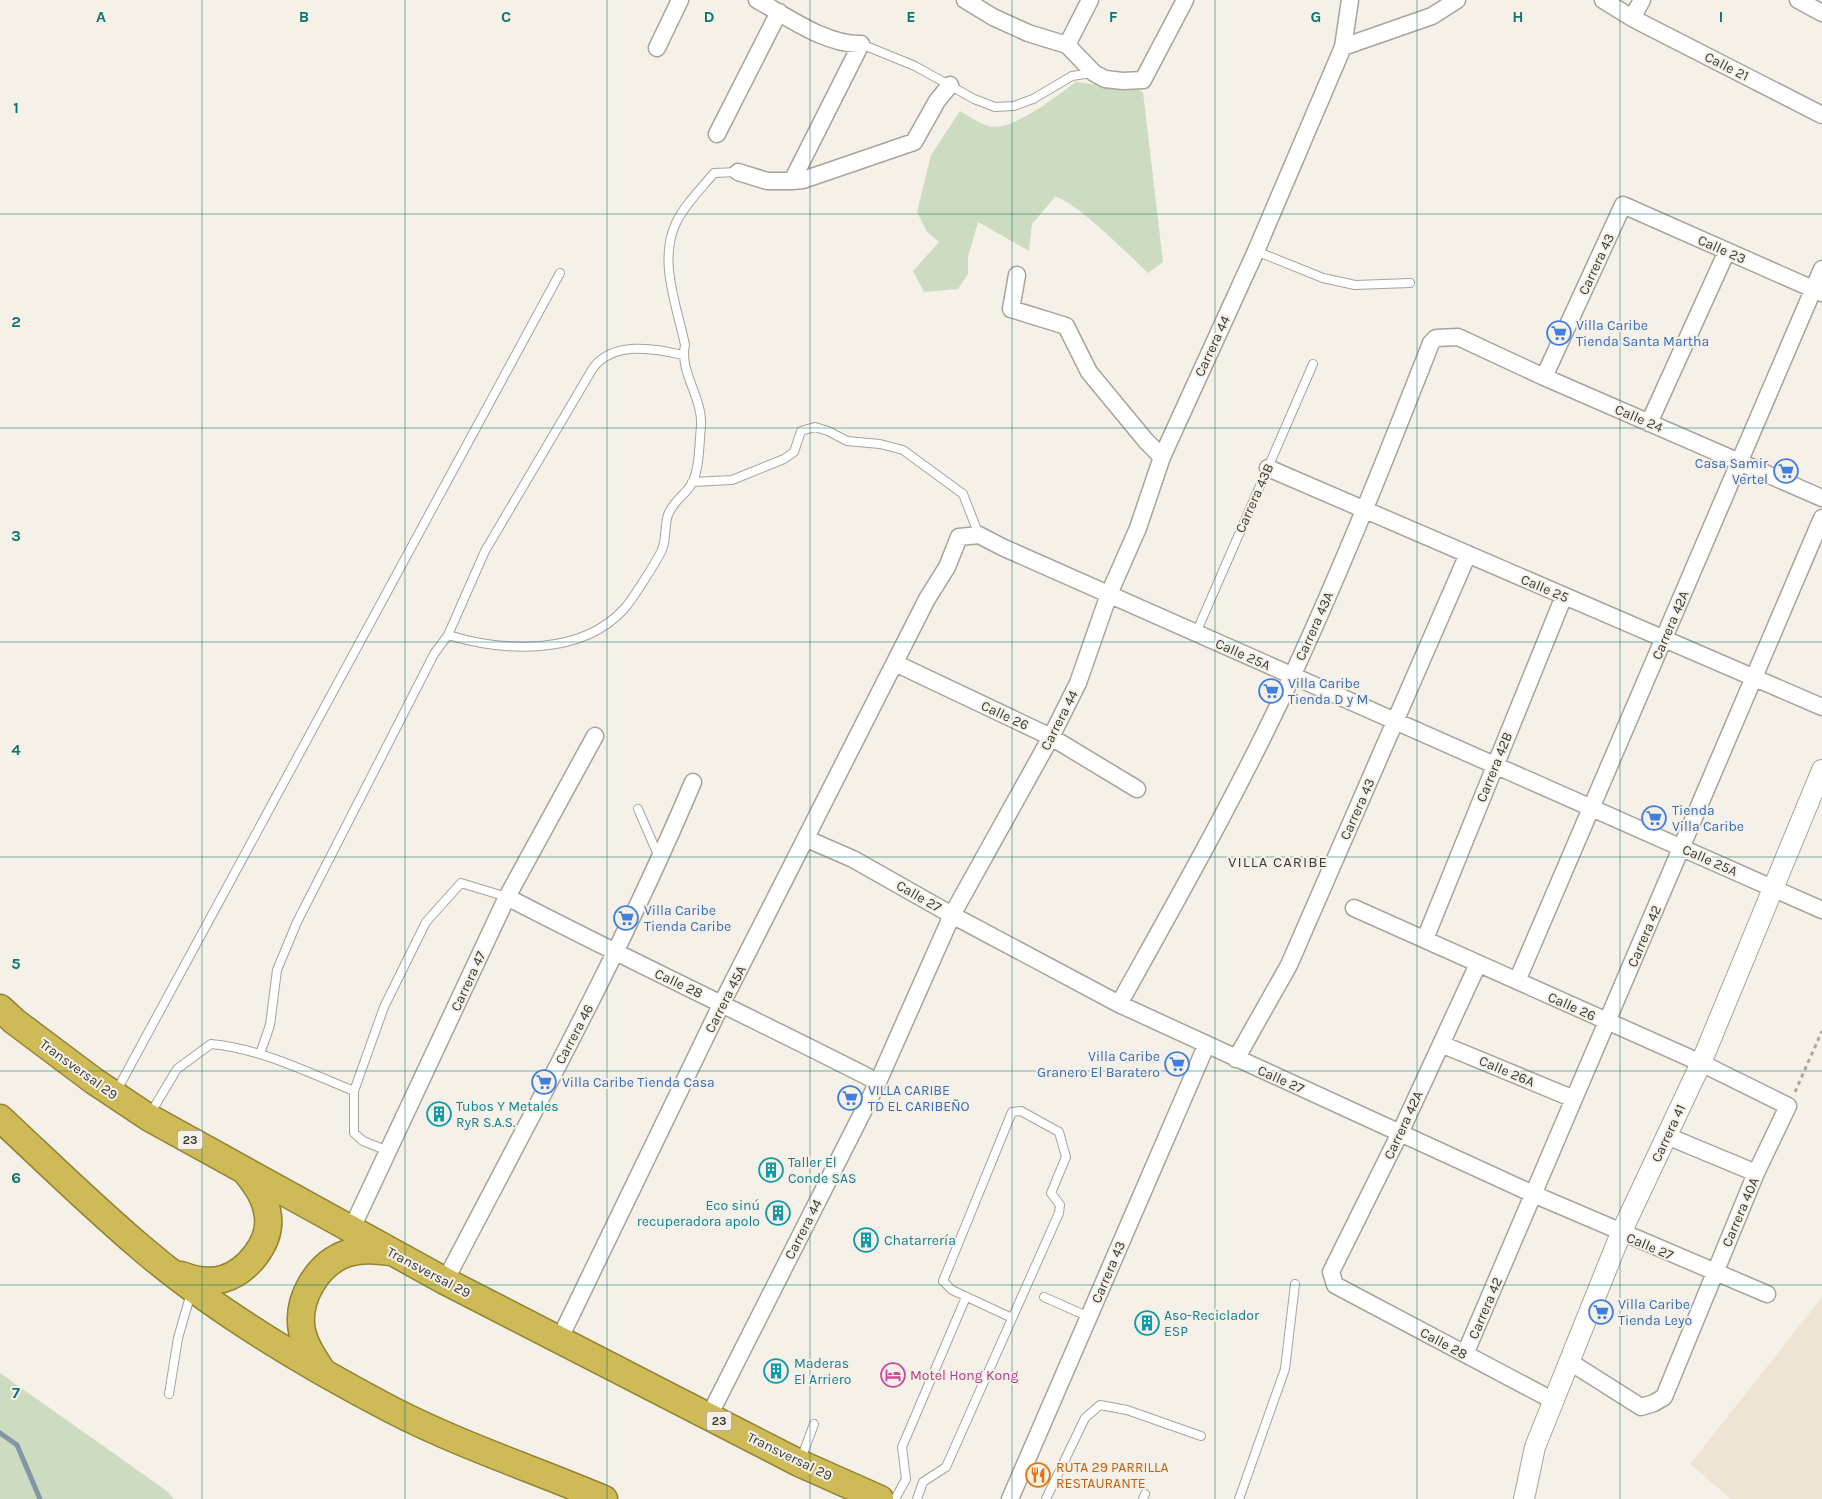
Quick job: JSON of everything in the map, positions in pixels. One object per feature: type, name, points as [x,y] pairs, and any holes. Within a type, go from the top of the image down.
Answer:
[{"type":"highway","name":"Transversal 29","points":[[0,1008],[21,1027],[148,1117],[446,1281],[560,1338],[799,1463],[880,1499]]},
{"type":"highway","points":[[0,1118],[139,1246],[233,1316],[324,1372],[393,1410],[472,1448],[604,1499]]},
{"type":"highway","points":[[171,1271],[196,1281],[223,1279],[246,1266],[263,1245],[268,1218],[262,1192],[246,1171]]},
{"type":"highway","points":[[324,1372],[310,1353],[302,1330],[302,1306],[310,1284],[326,1266],[346,1254],[370,1249],[393,1253]]},
{"type":"street","points":[[657,48],[680,0]]},
{"type":"street","points":[[757,0],[831,40],[846,44],[862,44],[792,181]]},
{"type":"street","points":[[965,0],[985,5],[993,17],[1028,33],[1067,45],[1094,73],[1105,79],[1123,81],[1143,80],[1185,0]]},
{"type":"street","points":[[1067,45],[1090,0]]},
{"type":"street","name":"Carrera 44","points":[[709,1416],[878,1082],[952,915],[1051,737],[1078,683],[1109,594],[1138,528],[1162,457],[1256,251],[1343,47],[1350,0]]},
{"type":"street","points":[[1343,47],[1432,16],[1457,0]]},
{"type":"street","name":"Calle 21","points":[[1603,0],[1632,18],[1822,114]]},
{"type":"street","points":[[1632,18],[1642,0]]},
{"type":"street","points":[[1798,0],[1822,13]]},
{"type":"street","points":[[717,134],[778,12]]},
{"type":"street","points":[[738,172],[767,181],[803,180],[914,142],[938,101],[950,85]]},
{"type":"street","name":"Calle 23","points":[[1622,205],[1818,291]]},
{"type":"street","name":"Carrera 43","points":[[1544,377],[1622,205]]},
{"type":"street","points":[[1649,422],[1727,251]]},
{"type":"street","name":"Carrera 42A","points":[[1517,981],[1740,462],[1818,291],[1822,269]]},
{"type":"street","points":[[1017,276],[1011,309],[1066,326],[1089,372],[1146,441],[1162,457]]},
{"type":"street","name":"Calle 24","points":[[1458,337],[1544,377],[1822,498]]},
{"type":"street","name":"Carrera 43A","points":[[1119,1004],[1213,835],[1292,676],[1366,510],[1430,344],[1436,338],[1458,337]]},
{"type":"street","name":"Calle 25","points":[[1268,468],[1822,707]]},
{"type":"street","name":"Carrera 42","points":[[1465,1354],[1822,518]]},
{"type":"street","points":[[894,663],[919,619],[927,599],[947,567],[959,537],[979,534]]},
{"type":"street","name":"Calle 25A","points":[[979,534],[1002,548],[1822,910]]},
{"type":"street","name":"Carrera 43","points":[[1236,1058],[1289,965],[1468,554]]},
{"type":"street","name":"Carrera 42B","points":[[1425,939],[1564,596]]},
{"type":"street","name":"Calle 26","points":[[894,663],[1051,737],[1136,789]]},
{"type":"street","name":"Carrera 45A","points":[[560,1338],[722,1003],[807,839],[894,663]]},
{"type":"street","name":"Carrera 47","points":[[351,1230],[507,897],[595,736]]},
{"type":"street","name":"Carrera 41","points":[[1524,1499],[1535,1447],[1620,1233],[1701,1063],[1772,887],[1822,770]]},
{"type":"street","name":"Carrera 46","points":[[446,1281],[616,954],[660,860],[693,782]]},
{"type":"street","name":"Calle 27","points":[[807,839],[853,858],[952,915],[1119,1004],[1206,1046],[1620,1233],[1766,1294]]},
{"type":"street","name":"Calle 28","points":[[507,897],[616,954],[722,1003],[878,1082]]},
{"type":"street","name":"Calle 26","points":[[1354,908],[1701,1063],[1788,1106]]},
{"type":"street","name":"Carrera 42A","points":[[1335,1285],[1331,1272],[1400,1133],[1478,964]]},
{"type":"street","name":"Calle 26A","points":[[1441,1044],[1574,1099]]},
{"type":"street","name":"Carrera 43","points":[[1010,1499],[1206,1046]]},
{"type":"street","name":"Carrera 40A","points":[[1570,1362],[1641,1407],[1648,1406],[1664,1397],[1756,1173],[1788,1106]]},
{"type":"street","points":[[1667,1136],[1756,1173]]},
{"type":"street","name":"Calle 28","points":[[1335,1285],[1554,1401]]},
{"type":"lane","points":[[862,44],[916,66],[974,99],[994,107],[1014,106],[1033,98],[1072,76],[1094,73]]},
{"type":"lane","points":[[448,635],[503,647],[534,646],[554,645],[598,630],[624,609],[662,550],[668,515],[675,500],[696,475],[701,423],[697,399],[682,355],[684,345],[669,279],[671,243],[676,224],[714,173],[738,172]]},
{"type":"lane","points":[[1256,251],[1323,278],[1355,285],[1410,282]]},
{"type":"lane","points":[[114,1094],[560,273]]},
{"type":"lane","points":[[260,1054],[270,1025],[277,970],[296,922],[434,654],[448,635],[486,551],[600,359],[618,350],[657,348],[682,355]]},
{"type":"lane","name":"Carrera 43B","points":[[1196,633],[1313,364]]},
{"type":"lane","points":[[692,482],[732,480],[784,459],[794,452],[801,431],[815,427],[828,430],[847,441],[880,444],[903,450],[963,494],[979,534]]},
{"type":"lane","points":[[638,809],[660,860]]},
{"type":"lane","points":[[388,1151],[363,1141],[354,1133],[354,1091],[384,1007],[426,922],[461,884],[507,897]]},
{"type":"lane","points":[[148,1117],[177,1069],[211,1044],[237,1047],[260,1054],[354,1091]]},
{"type":"lane","points":[[917,1499],[923,1482],[946,1467],[1059,1213],[1060,1205],[1051,1193],[1066,1157],[1059,1132],[1020,1110],[1012,1112],[942,1281],[952,1290],[1012,1318]]},
{"type":"lane","points":[[1239,1499],[1285,1368],[1294,1284]]},
{"type":"lane","points":[[169,1394],[178,1338],[192,1286]]},
{"type":"lane","points":[[896,1499],[906,1479],[902,1447],[966,1296]]},
{"type":"lane","points":[[1044,1297],[1089,1317]]},
{"type":"lane","points":[[1046,1499],[1085,1418],[1100,1405],[1127,1410],[1202,1436]]},
{"type":"lane","points":[[799,1463],[814,1424]]},
{"type":"path","points":[[1788,1106],[1822,1031]]},
{"type":"shaded area","points":[[1822,1297],[1822,1499],[1731,1499],[1690,1464]]},
{"type":"green space","points":[[1076,82],[1136,89],[1143,92],[1163,262],[1148,273],[1089,218],[1064,200],[1055,197],[1032,224],[1029,251],[978,222],[968,257],[968,274],[958,289],[924,292],[913,271],[939,242],[927,232],[917,212],[931,155],[960,111],[988,126],[998,127],[1034,112]]},
{"type":"green space","points":[[0,1373],[167,1491],[174,1499],[0,1499]]},
{"type":"waterway","points":[[0,1433],[17,1445],[40,1499]]},
{"type":"place","name":"Villa Caribe Tienda Santa Martha","points":[[1559,333]]},
{"type":"place","name":"Casa Samir Vertel","points":[[1786,471]]},
{"type":"place","name":"Villa Caribe Tienda D y M","points":[[1271,691]]},
{"type":"place","name":"Tienda Villa Caribe","points":[[1654,818]]},
{"type":"place","name":"Villa Caribe Tienda Caribe","points":[[626,918]]},
{"type":"place","name":"Villa Caribe Granero El Baratero","points":[[1177,1064]]},
{"type":"place","name":"Villa Caribe Tienda Casa","points":[[544,1082]]},
{"type":"place","name":"VILLA CARIBE TD EL CARIBEÑO","points":[[850,1098]]},
{"type":"place","name":"Tubos Y Metales RyR S.A.S.","points":[[439,1114]]},
{"type":"place","name":"Taller El Conde SAS","points":[[771,1170]]},
{"type":"place","name":"Eco sinú recuperadora apolo","points":[[778,1213]]},
{"type":"place","name":"Chatarrería","points":[[866,1240]]},
{"type":"place","name":"Villa Caribe Tienda Leyo","points":[[1601,1312]]},
{"type":"place","name":"Aso-Reciclador ESP","points":[[1147,1323]]},
{"type":"place","name":"Maderas El Arriero","points":[[776,1371]]},
{"type":"place","name":"Motel Hong Kong","points":[[893,1375]]},
{"type":"place","name":"RUTA 29 PARRILLA RESTAURANTE","points":[[1038,1475]]},
{"type":"district","name":"VILLA CARIBE","points":[[1278,862]]}]
